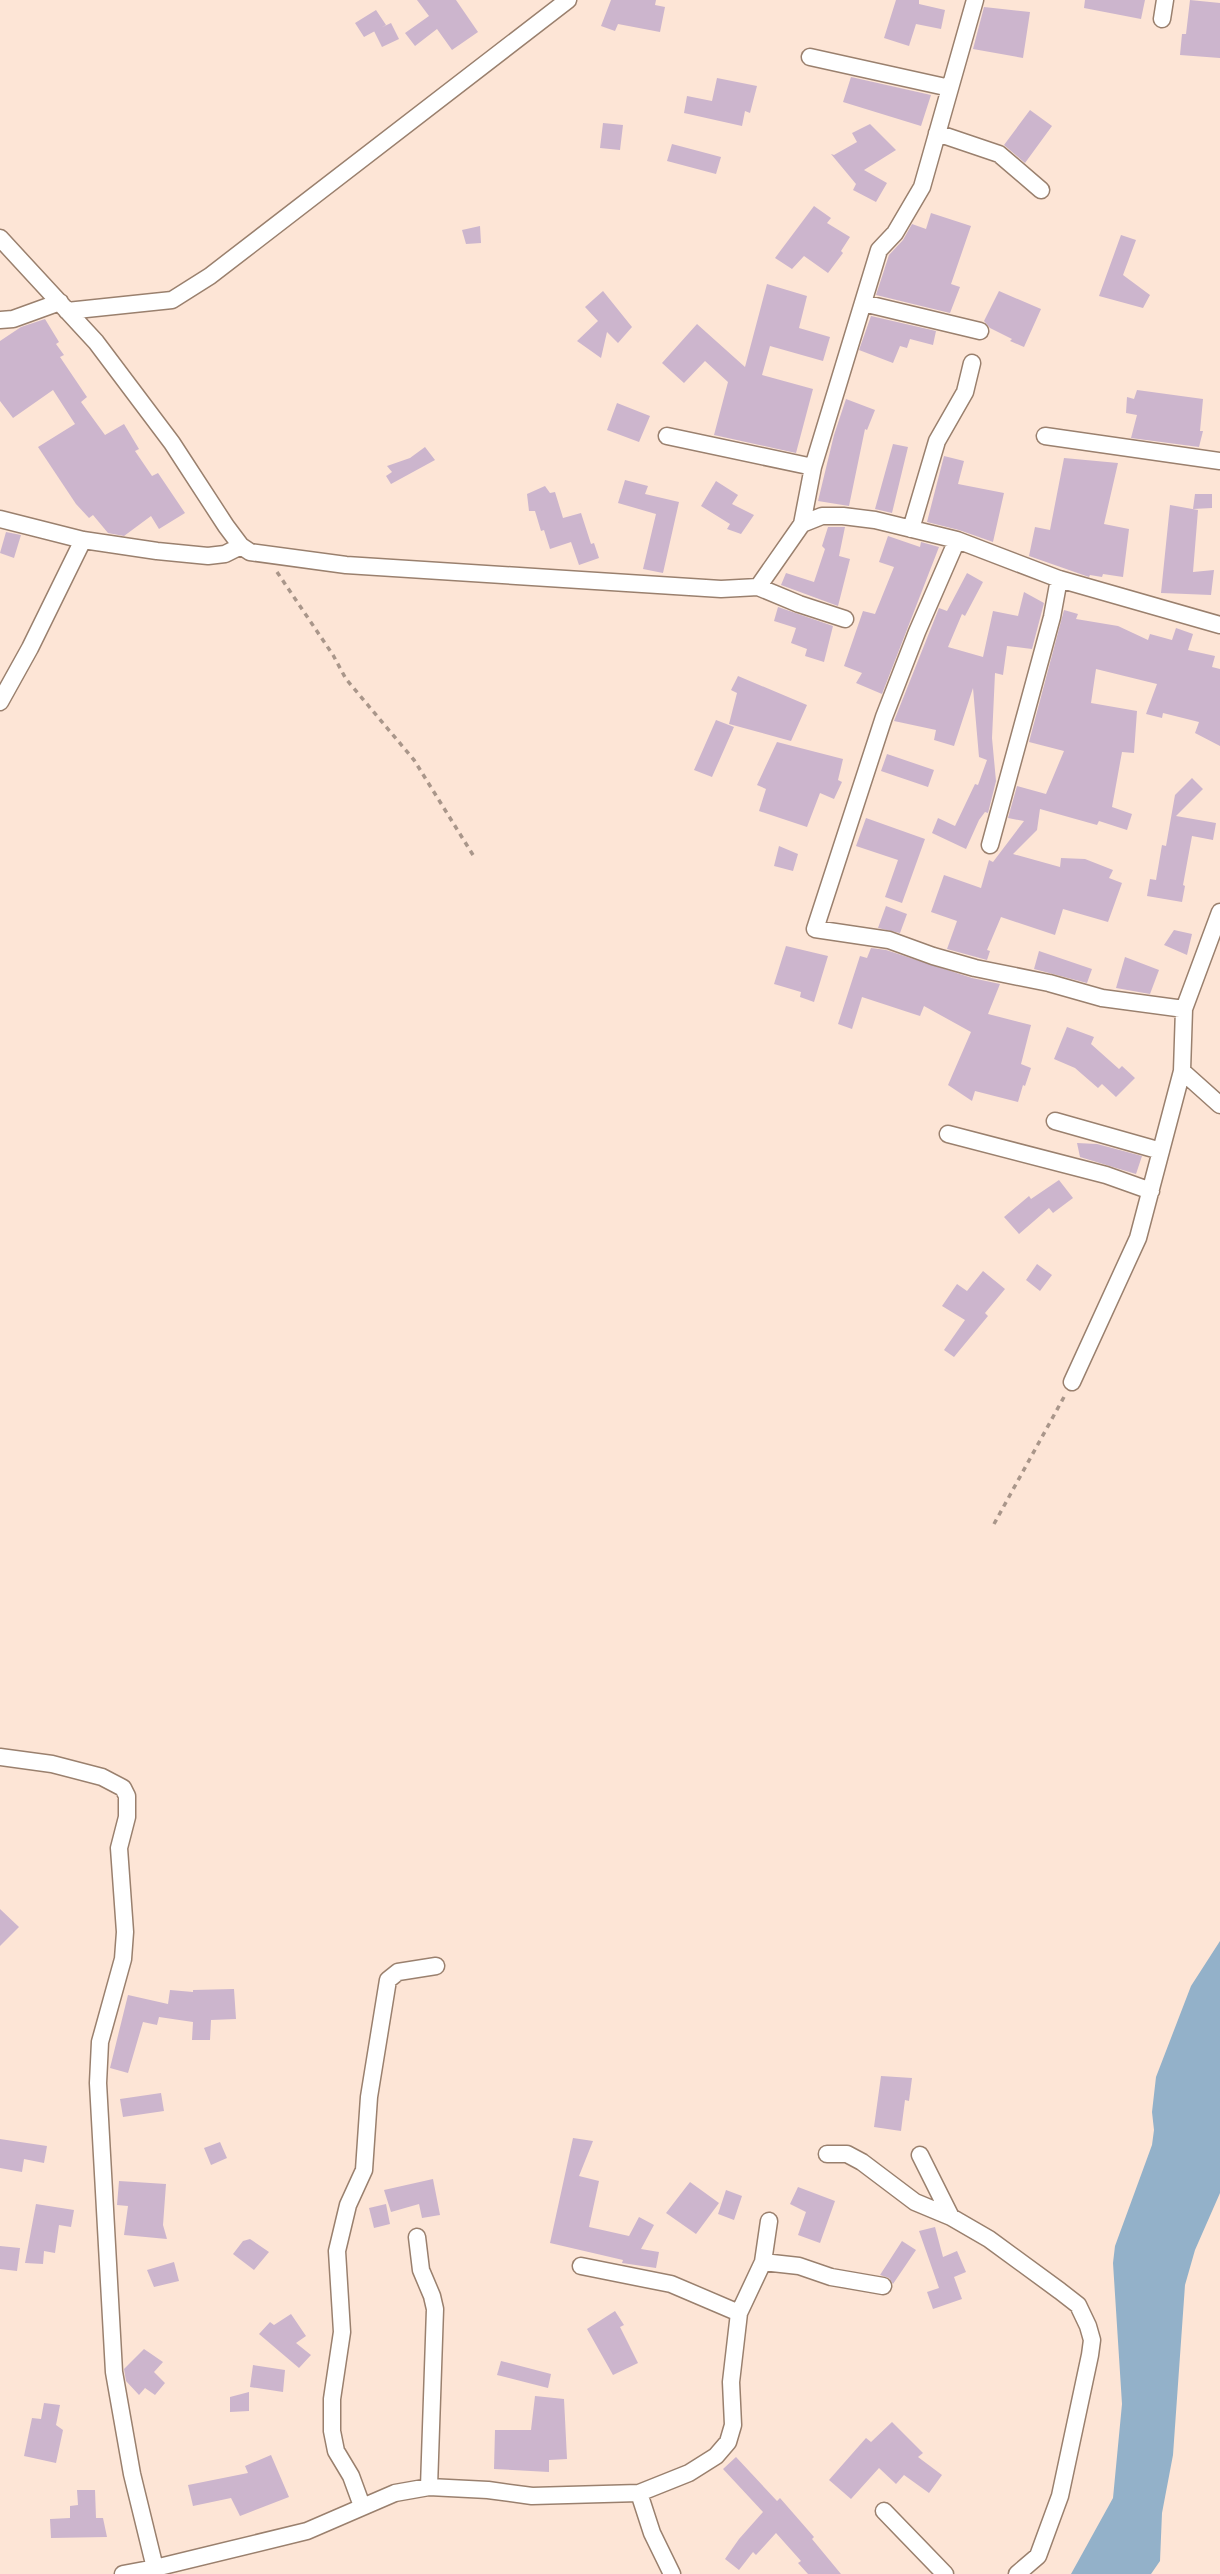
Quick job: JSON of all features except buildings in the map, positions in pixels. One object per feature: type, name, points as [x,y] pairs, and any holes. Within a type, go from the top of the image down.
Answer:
[{"type":"street","points":[[0,320],[63,306],[172,300],[201,282],[568,0]]},
{"type":"street","points":[[758,587],[802,524],[813,467],[879,250],[895,233],[922,187],[975,0]]},
{"type":"street","points":[[1162,19],[1164,0]]},
{"type":"street","points":[[810,57],[950,88]]},
{"type":"street","points":[[937,133],[999,154],[1041,190]]},
{"type":"street","points":[[0,238],[96,342],[172,443],[241,546],[250,552],[346,565],[721,589],[758,587],[845,619]]},
{"type":"street","points":[[863,303],[979,331]]},
{"type":"street","points":[[911,529],[937,441],[965,392],[972,363]]},
{"type":"street","points":[[667,436],[813,467]]},
{"type":"street","points":[[1045,436],[1220,461]]},
{"type":"street","points":[[802,524],[822,516],[843,516],[957,540],[1059,579],[1220,625]]},
{"type":"street","points":[[0,519],[83,540],[156,551],[208,556],[225,554],[241,546]]},
{"type":"street","points":[[0,702],[83,540]]},
{"type":"street","points":[[957,540],[916,632],[884,717],[815,929],[889,940],[964,965],[1049,983],[1102,998],[1184,1009]]},
{"type":"street","points":[[990,845],[1052,617],[1059,579]]},
{"type":"street","points":[[1072,1382],[1138,1238],[1182,1071],[1184,1009],[1220,912]]},
{"type":"street","points":[[1182,1071],[1220,1105]]},
{"type":"street","points":[[1055,1121],[1161,1151]]},
{"type":"street","points":[[948,1134],[1106,1175],[1150,1191]]},
{"type":"street","points":[[0,1757],[51,1764],[103,1777],[123,1788],[127,1796],[127,1817],[118,1848],[125,1932],[123,1959],[100,2042],[97,2083],[114,2372],[132,2474],[155,2568]]},
{"type":"street","points":[[362,2507],[351,2476],[336,2451],[332,2431],[332,2399],[342,2332],[337,2251],[348,2205],[364,2170],[369,2097],[388,1980],[398,1972],[436,1966]]},
{"type":"street","points":[[827,2154],[847,2154],[862,2162],[915,2202],[951,2217],[989,2239],[1078,2305],[1088,2326],[1091,2340],[1060,2496],[1038,2556],[1017,2574]]},
{"type":"street","points":[[920,2155],[951,2217]]},
{"type":"street","points":[[123,2574],[307,2531],[395,2493],[429,2487],[532,2496],[639,2493],[689,2473],[716,2456],[728,2442],[733,2425],[731,2382],[738,2313],[763,2262],[769,2221]]},
{"type":"street","points":[[417,2237],[421,2270],[435,2309],[429,2487]]},
{"type":"street","points":[[763,2262],[799,2266],[831,2277],[883,2286]]},
{"type":"street","points":[[581,2266],[671,2284],[738,2313]]},
{"type":"street","points":[[639,2493],[652,2533],[672,2574]]},
{"type":"street","points":[[884,2511],[945,2574]]},
{"type":"path","points":[[267,555],[346,679],[414,760],[473,855]]},
{"type":"path","points":[[994,1524],[1072,1382]]},
{"type":"water","points":[[1220,1941],[1220,2193],[1195,2250],[1185,2285],[1173,2455],[1162,2513],[1160,2561],[1151,2574],[1071,2574],[1113,2498],[1122,2404],[1113,2263],[1115,2246],[1152,2145],[1156,2077],[1191,1986]]}]
